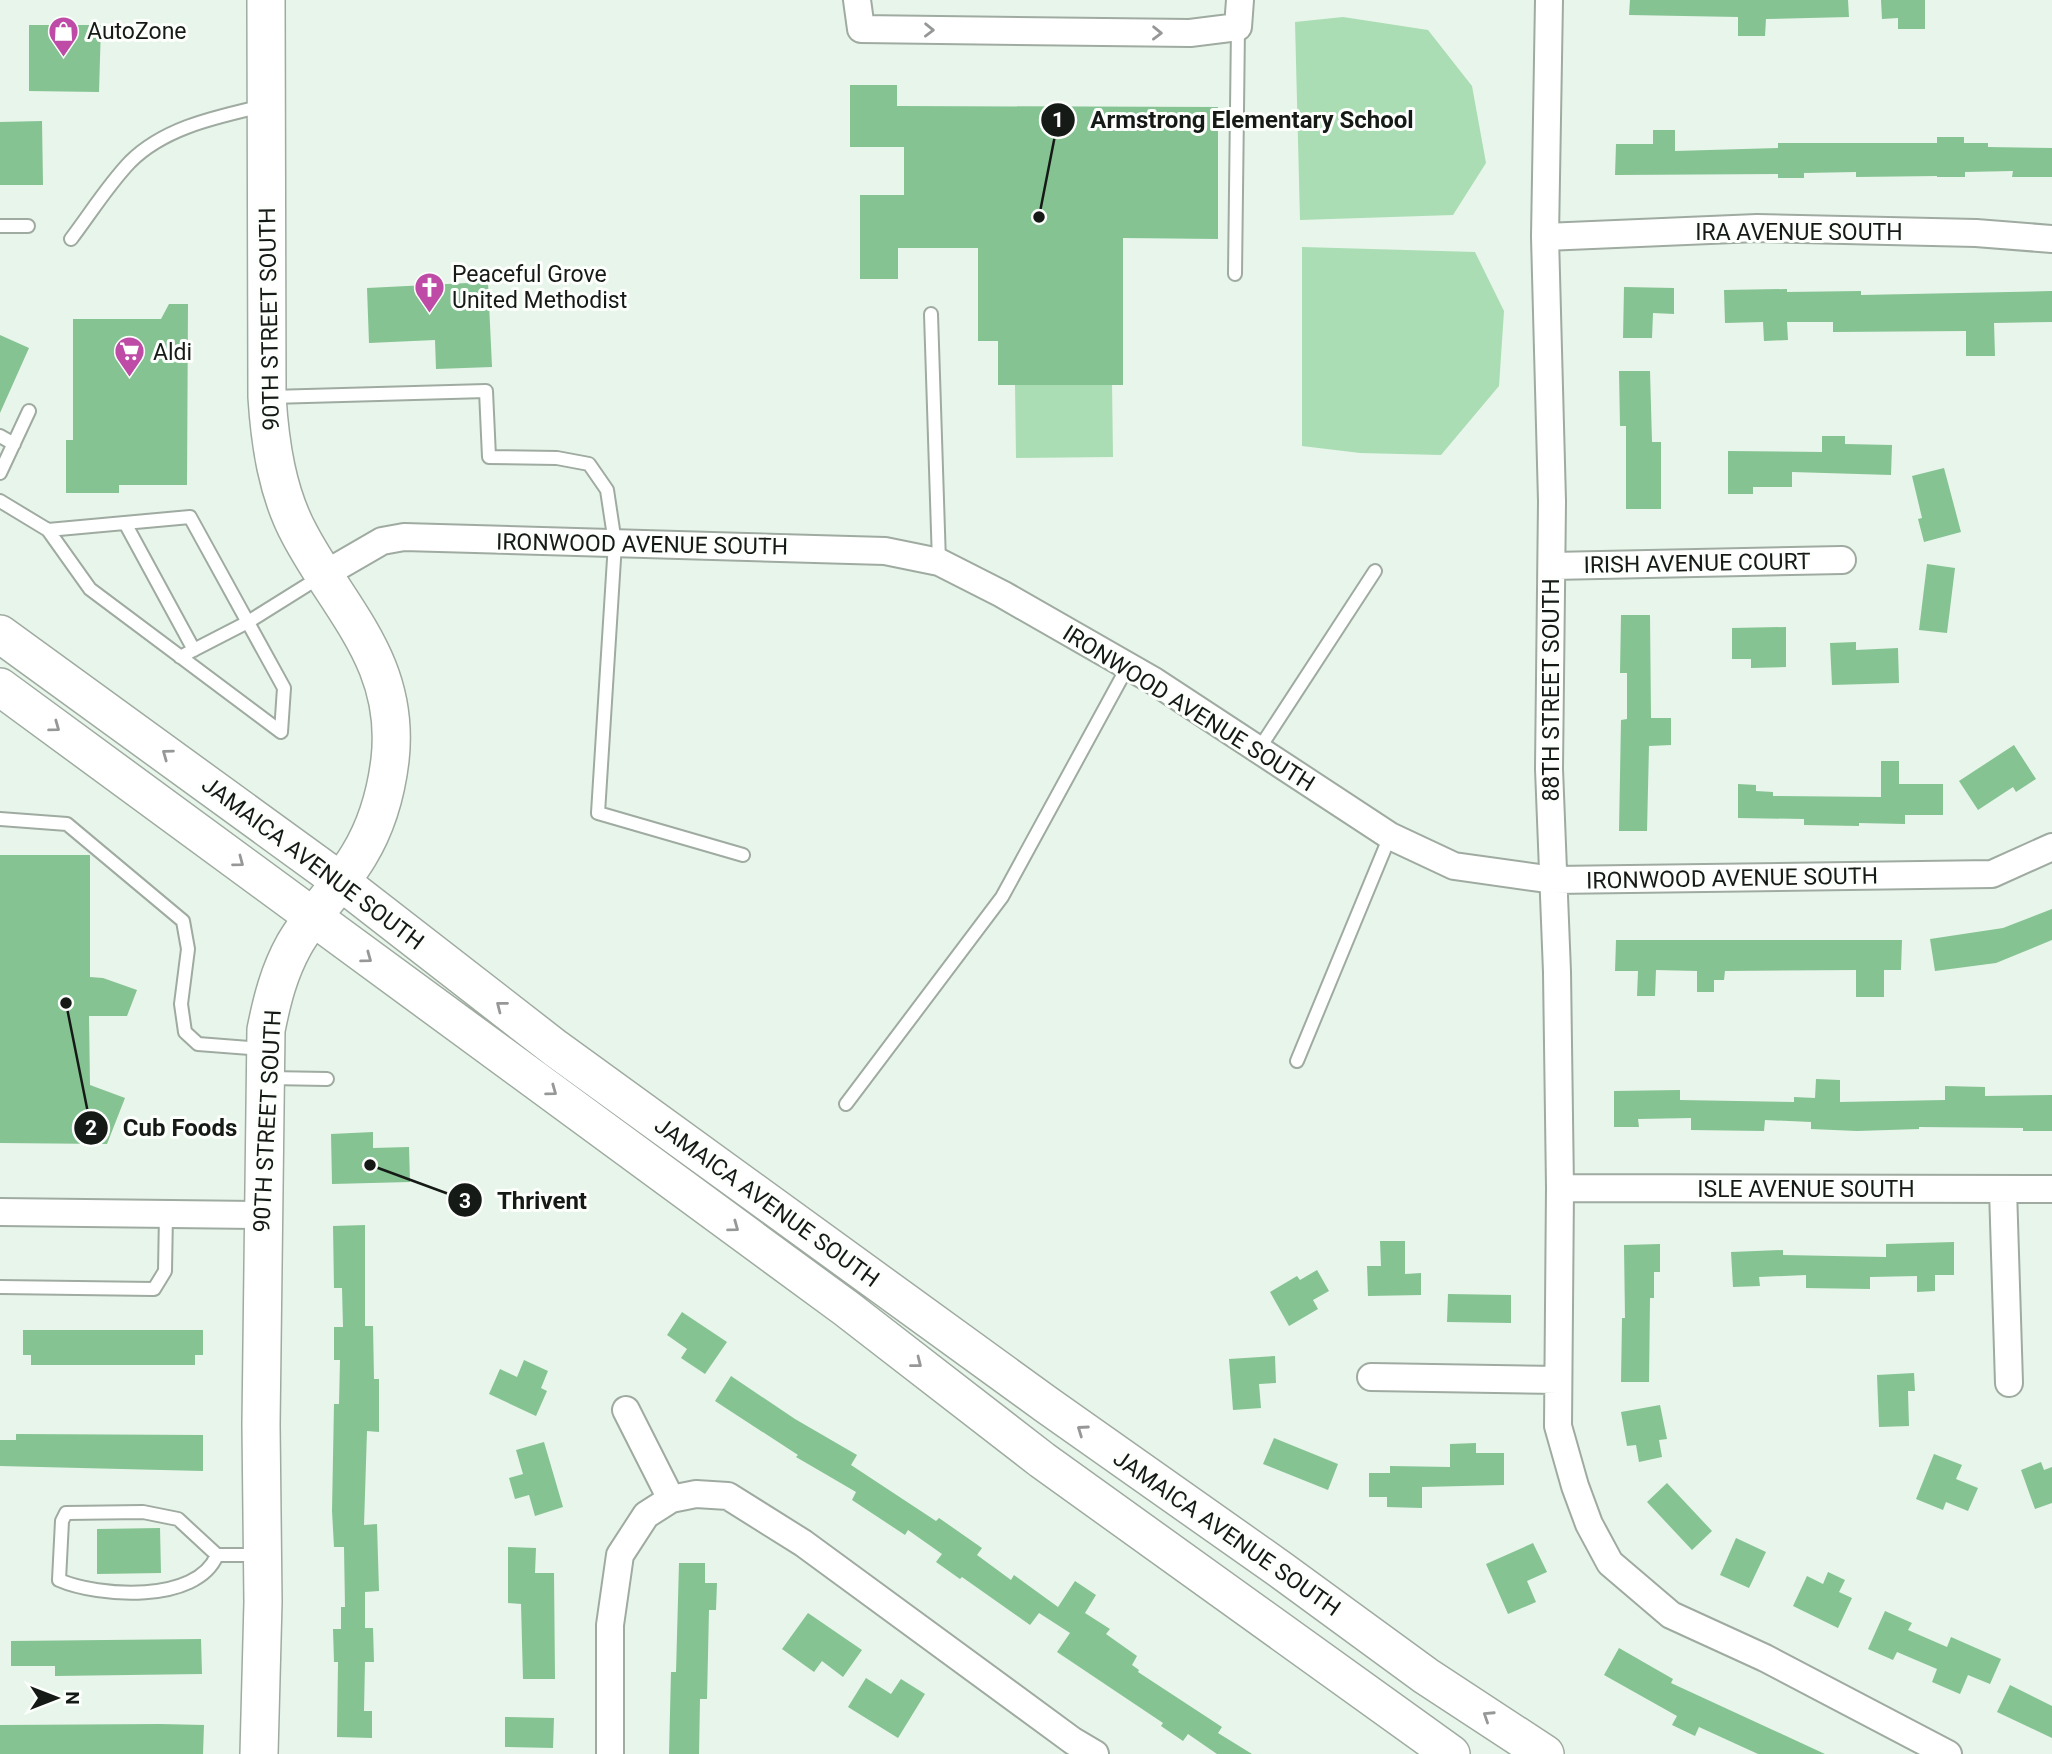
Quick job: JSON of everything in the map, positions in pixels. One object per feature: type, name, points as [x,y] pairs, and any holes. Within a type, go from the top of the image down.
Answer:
[{"type":"main road","name":"90TH STREET SOUTH","points":[[259,1754],[263,1555],[262,1215],[265,1064],[270,1011],[281,973],[295,944],[359,855],[377,818],[390,758],[386,694],[377,664],[363,635],[299,534],[286,503],[270,437],[267,397],[267,0]]},
{"type":"main road","name":"JAMAICA AVENUE SOUTH","points":[[0,634],[340,881],[555,1048],[1013,1381],[1426,1676],[1545,1754]]},
{"type":"main road","name":"JAMAICA AVENUE SOUTH","points":[[0,687],[847,1309],[1042,1460],[1451,1754]]},
{"type":"street","points":[[857,0],[861,29],[1190,33],[1238,27],[1240,0]]},
{"type":"street","name":"88TH STREET SOUTH","points":[[1549,0],[1545,237],[1552,501],[1549,769],[1560,1188],[1558,1426],[1589,1524],[1610,1563],[1671,1615],[1765,1658],[1948,1754]]},
{"type":"street","name":"IRA AVENUE SOUTH","points":[[1545,237],[1757,228],[1976,233],[2052,239]]},
{"type":"street","name":"IRONWOOD AVENUE SOUTH","points":[[325,574],[382,541],[404,537],[884,551],[939,562],[1002,594],[1128,666],[1390,836],[1454,866],[1553,880],[1992,874],[2052,847]]},
{"type":"street","name":"IRISH AVENUE COURT","points":[[1552,566],[1842,560]]},
{"type":"street","name":"ISLE AVENUE SOUTH","points":[[1560,1188],[2052,1189]]},
{"type":"street","points":[[2004,1189],[2008,1383]]},
{"type":"street","points":[[0,1212],[262,1215]]},
{"type":"street","points":[[1371,1377],[1558,1380]]},
{"type":"street","points":[[626,1410],[671,1499]]},
{"type":"street","points":[[610,1754],[610,1625],[620,1555],[646,1516],[671,1499],[696,1494],[728,1496],[803,1543],[1073,1741],[1095,1754]]},
{"type":"lane","points":[[1235,274],[1238,27]]},
{"type":"lane","points":[[71,239],[130,162],[154,143],[213,117],[267,105]]},
{"type":"lane","points":[[0,226],[28,226]]},
{"type":"lane","points":[[931,314],[939,562]]},
{"type":"lane","points":[[267,397],[486,391],[489,457],[557,458],[589,464],[607,490],[615,542],[598,813],[743,855]]},
{"type":"lane","points":[[0,473],[29,411]]},
{"type":"lane","points":[[0,436],[14,444]]},
{"type":"lane","points":[[0,501],[48,530],[90,589],[281,732],[284,688],[190,517],[48,530]]},
{"type":"lane","points":[[125,523],[194,650]]},
{"type":"lane","points":[[1259,749],[1375,571]]},
{"type":"lane","points":[[180,657],[248,622],[325,574]]},
{"type":"lane","points":[[845,1104],[1002,897],[1128,666]]},
{"type":"lane","points":[[0,819],[66,824],[183,921],[188,949],[181,1004],[185,1032],[198,1044],[327,1079]]},
{"type":"lane","points":[[1297,1061],[1390,836]]},
{"type":"lane","points":[[0,1287],[154,1289],[165,1271],[166,1214]]},
{"type":"lane","points":[[217,1555],[213,1564],[192,1581],[167,1591],[117,1593],[76,1588],[59,1580],[62,1521],[65,1513],[143,1512],[178,1518],[217,1555],[263,1555]]},
{"type":"green space","points":[[1343,17],[1428,30],[1472,86],[1486,163],[1453,215],[1300,220],[1295,22]]},
{"type":"green space","points":[[1302,247],[1475,252],[1504,311],[1499,386],[1441,455],[1360,453],[1302,446]]},
{"type":"green space","points":[[1112,383],[1113,457],[1016,458],[1015,385]]},
{"type":"building","points":[[1630,0],[1848,0],[1849,17],[1766,19],[1765,36],[1738,36],[1738,17],[1629,15]]},
{"type":"building","points":[[1881,0],[1925,0],[1925,29],[1898,29],[1898,18],[1882,19]]},
{"type":"building","name":"AutoZone","points":[[29,25],[101,25],[99,92],[29,91]]},
{"type":"building","points":[[850,85],[897,85],[897,106],[1218,107],[1218,239],[1123,238],[1123,385],[998,385],[998,341],[978,341],[978,248],[898,248],[898,279],[860,279],[860,195],[904,195],[904,147],[850,147]]},
{"type":"building","points":[[42,121],[43,185],[0,185],[0,122]]},
{"type":"building","points":[[1653,130],[1675,130],[1675,151],[1778,148],[1778,143],[1937,143],[1937,137],[1964,137],[1964,143],[1988,143],[1988,147],[2052,148],[2052,177],[2012,177],[2013,171],[1965,172],[1965,177],[1856,177],[1856,172],[1804,173],[1804,178],[1778,178],[1778,174],[1615,175],[1616,144],[1653,144]]},
{"type":"building","name":"Peaceful Grove United Methodist","points":[[488,282],[492,367],[436,369],[435,340],[369,343],[367,288]]},
{"type":"building","points":[[1624,287],[1674,288],[1674,314],[1653,313],[1652,338],[1623,338]]},
{"type":"building","points":[[1787,289],[1787,292],[1861,291],[1861,295],[2052,291],[2052,322],[1994,323],[1995,356],[1966,356],[1966,331],[1833,332],[1833,322],[1787,322],[1788,340],[1764,341],[1763,322],[1725,323],[1724,290]]},
{"type":"building","name":"Aldi","points":[[169,304],[188,304],[187,485],[119,485],[119,493],[66,493],[66,440],[73,440],[73,319],[161,319]]},
{"type":"building","points":[[0,335],[29,348],[0,413]]},
{"type":"building","points":[[1619,371],[1650,371],[1652,442],[1661,442],[1661,509],[1626,509],[1626,426],[1620,426]]},
{"type":"building","points":[[1822,436],[1845,436],[1845,444],[1892,445],[1891,475],[1792,472],[1792,487],[1753,487],[1753,494],[1728,494],[1728,451],[1822,452]]},
{"type":"building","points":[[1944,468],[1961,532],[1924,542],[1918,519],[1922,518],[1912,476]]},
{"type":"building","points":[[1927,564],[1955,568],[1947,633],[1919,630]]},
{"type":"building","points":[[1621,615],[1650,615],[1651,718],[1671,718],[1671,745],[1649,746],[1647,831],[1619,831],[1621,720],[1627,719],[1627,673],[1620,673]]},
{"type":"building","points":[[1786,627],[1786,667],[1751,668],[1751,659],[1732,659],[1732,628]]},
{"type":"building","points":[[1856,642],[1856,650],[1898,648],[1899,683],[1832,685],[1830,643]]},
{"type":"building","points":[[2014,745],[2036,779],[2016,792],[2013,787],[1978,810],[1959,781]]},
{"type":"building","points":[[1881,761],[1899,761],[1899,784],[1943,784],[1943,815],[1905,815],[1905,824],[1859,823],[1859,826],[1804,825],[1804,819],[1738,818],[1738,784],[1756,785],[1756,791],[1773,792],[1773,796],[1881,797]]},
{"type":"building","points":[[0,855],[90,855],[90,977],[103,978],[137,990],[127,1016],[89,1016],[90,1085],[125,1098],[107,1144],[0,1143]]},
{"type":"building","points":[[2052,909],[2052,940],[1996,963],[1935,971],[1930,939],[2003,928]]},
{"type":"building","points":[[1616,940],[1902,940],[1901,970],[1884,970],[1884,997],[1856,997],[1856,970],[1725,971],[1724,980],[1714,980],[1714,992],[1697,992],[1697,971],[1656,970],[1655,996],[1637,996],[1638,971],[1615,971]]},
{"type":"building","points":[[1816,1079],[1840,1080],[1840,1102],[1945,1100],[1945,1086],[1985,1087],[1985,1096],[2052,1095],[2052,1131],[2023,1131],[2023,1128],[1919,1127],[1857,1131],[1811,1129],[1811,1122],[1765,1120],[1764,1131],[1691,1130],[1691,1118],[1638,1119],[1639,1127],[1614,1127],[1614,1091],[1680,1090],[1680,1100],[1794,1102],[1794,1097],[1815,1098]]},
{"type":"building","points":[[373,1132],[373,1148],[409,1147],[410,1182],[332,1184],[331,1134]]},
{"type":"building","points":[[365,1225],[365,1326],[373,1326],[374,1379],[379,1379],[379,1432],[367,1431],[364,1525],[377,1524],[379,1591],[365,1592],[365,1628],[373,1628],[374,1662],[365,1662],[364,1711],[372,1711],[372,1738],[337,1737],[338,1662],[334,1662],[333,1629],[341,1629],[341,1607],[345,1607],[344,1547],[334,1547],[332,1511],[334,1404],[339,1404],[340,1360],[334,1360],[334,1327],[343,1327],[342,1288],[334,1288],[333,1226]]},
{"type":"building","points":[[1380,1241],[1405,1241],[1405,1274],[1421,1273],[1421,1295],[1368,1296],[1367,1266],[1381,1266]]},
{"type":"building","points":[[1954,1242],[1954,1275],[1935,1275],[1935,1291],[1917,1292],[1917,1276],[1870,1277],[1870,1289],[1806,1288],[1806,1275],[1759,1277],[1760,1286],[1733,1287],[1731,1252],[1783,1250],[1783,1255],[1886,1257],[1886,1244]]},
{"type":"building","points":[[1660,1244],[1660,1272],[1654,1272],[1654,1298],[1650,1298],[1649,1382],[1621,1382],[1622,1318],[1625,1318],[1624,1245]]},
{"type":"building","points":[[1317,1270],[1329,1291],[1313,1300],[1318,1309],[1289,1326],[1270,1292],[1297,1276],[1300,1280]]},
{"type":"building","points":[[1448,1294],[1511,1295],[1511,1323],[1447,1322]]},
{"type":"building","points":[[682,1312],[727,1342],[705,1374],[681,1358],[687,1349],[667,1335]]},
{"type":"building","points":[[23,1330],[203,1330],[203,1355],[195,1355],[195,1365],[31,1365],[31,1355],[23,1355]]},
{"type":"building","points":[[1275,1356],[1276,1383],[1259,1384],[1261,1408],[1233,1410],[1229,1359]]},
{"type":"building","points":[[524,1360],[548,1371],[541,1388],[547,1391],[536,1416],[489,1394],[500,1369],[517,1377]]},
{"type":"building","points":[[1914,1373],[1915,1391],[1908,1391],[1909,1426],[1879,1427],[1877,1375]]},
{"type":"building","points":[[731,1376],[795,1419],[857,1455],[851,1465],[936,1521],[939,1518],[982,1548],[977,1555],[1011,1580],[1014,1575],[1058,1607],[1075,1581],[1096,1595],[1085,1613],[1110,1629],[1106,1634],[1137,1656],[1132,1665],[1138,1672],[1222,1727],[1218,1733],[1252,1754],[1217,1754],[1188,1734],[1183,1741],[1161,1726],[1163,1723],[1057,1652],[1070,1633],[1039,1613],[1030,1625],[936,1562],[942,1554],[908,1530],[905,1535],[852,1500],[856,1492],[796,1457],[798,1455],[715,1401]]},
{"type":"building","points":[[1660,1405],[1667,1439],[1659,1440],[1662,1457],[1639,1462],[1636,1445],[1627,1446],[1621,1412]]},
{"type":"building","points":[[16,1434],[203,1435],[203,1471],[0,1466],[0,1440],[16,1440]]},
{"type":"building","points":[[1274,1438],[1338,1464],[1328,1490],[1263,1464]]},
{"type":"building","points":[[544,1442],[563,1507],[535,1516],[529,1495],[515,1499],[509,1478],[523,1474],[516,1450]]},
{"type":"building","points":[[1476,1443],[1476,1453],[1504,1453],[1504,1485],[1422,1487],[1422,1508],[1387,1507],[1387,1497],[1369,1497],[1369,1473],[1390,1473],[1390,1466],[1450,1467],[1450,1444]]},
{"type":"building","points":[[1934,1454],[1962,1465],[1956,1479],[1978,1488],[1968,1511],[1946,1502],[1943,1510],[1916,1499]]},
{"type":"building","points":[[2041,1462],[2044,1470],[2052,1467],[2052,1503],[2035,1509],[2021,1470]]},
{"type":"building","points":[[1667,1483],[1712,1531],[1692,1550],[1647,1502]]},
{"type":"building","points":[[160,1528],[161,1573],[97,1574],[97,1529]]},
{"type":"building","points":[[1736,1538],[1766,1552],[1749,1588],[1720,1575]]},
{"type":"building","points":[[1533,1543],[1547,1572],[1527,1581],[1536,1602],[1508,1614],[1486,1564]]},
{"type":"building","points":[[508,1547],[536,1548],[535,1573],[554,1573],[555,1679],[523,1679],[521,1604],[508,1603]]},
{"type":"building","points":[[679,1563],[705,1563],[705,1583],[717,1583],[716,1610],[709,1610],[707,1699],[700,1699],[699,1754],[669,1754],[671,1672],[676,1672]]},
{"type":"building","points":[[1828,1572],[1845,1580],[1839,1592],[1852,1598],[1838,1628],[1793,1606],[1807,1576],[1823,1584]]},
{"type":"building","points":[[1885,1611],[1912,1623],[1908,1630],[1947,1647],[1951,1637],[2001,1659],[1990,1684],[1968,1675],[1960,1694],[1932,1682],[1937,1669],[1897,1652],[1893,1660],[1868,1649]]},
{"type":"building","points":[[808,1613],[862,1650],[843,1677],[822,1661],[814,1672],[782,1649]]},
{"type":"building","points":[[201,1639],[202,1674],[55,1676],[55,1666],[11,1666],[11,1641]]},
{"type":"building","points":[[1619,1648],[1673,1679],[1671,1683],[1825,1754],[1758,1754],[1699,1727],[1695,1736],[1672,1725],[1677,1716],[1604,1675]]},
{"type":"building","points":[[866,1678],[891,1694],[901,1679],[925,1694],[898,1738],[848,1707]]},
{"type":"building","points":[[2010,1685],[2052,1706],[2052,1738],[1997,1712]]},
{"type":"building","points":[[505,1717],[554,1718],[553,1748],[505,1747]]},
{"type":"building","points":[[0,1725],[204,1725],[203,1754],[0,1754]]},
{"type":"place","name":"AutoZone","points":[[64,58]]},
{"type":"place","name":"Armstrong Elementary School","points":[[1039,217]]},
{"type":"place","name":"Peaceful Grove United Methodist","points":[[429,314]]},
{"type":"place","name":"Aldi","points":[[130,379]]},
{"type":"place","name":"Cub Foods","points":[[66,1003]]},
{"type":"place","name":"Thrivent","points":[[370,1165]]}]
